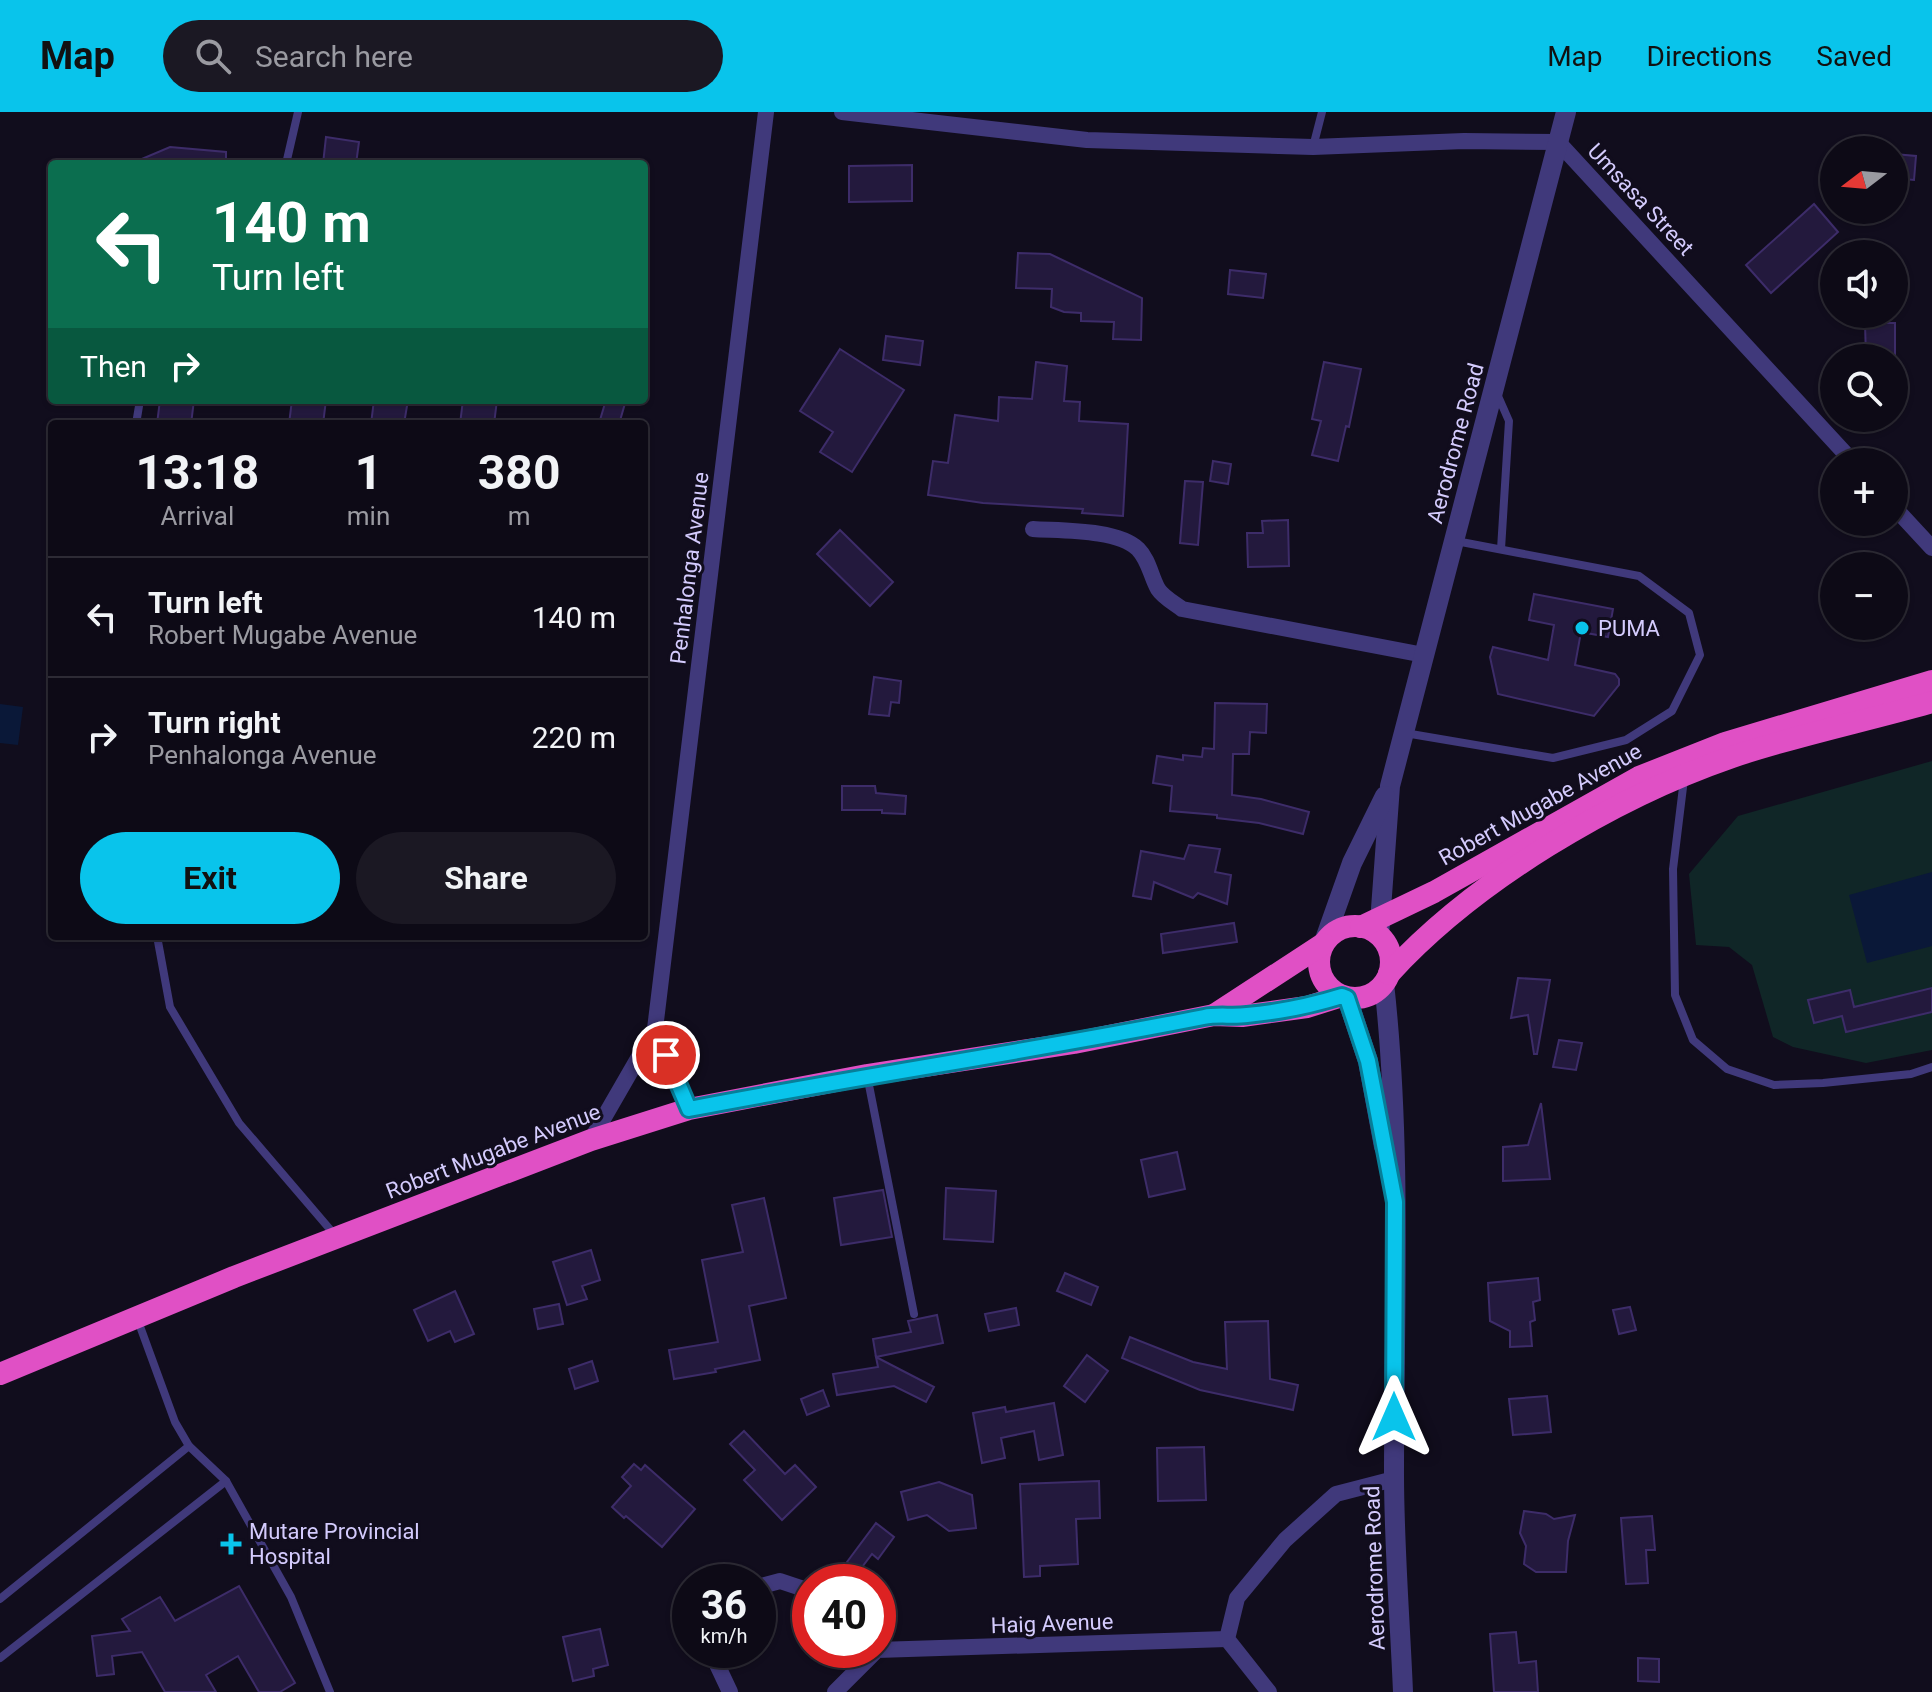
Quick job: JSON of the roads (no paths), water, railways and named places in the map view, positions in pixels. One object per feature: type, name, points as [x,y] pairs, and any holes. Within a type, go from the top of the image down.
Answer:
[{"type":"highway","name":"Robert Mugabe Avenue","points":[[1373,926],[1639,777],[1725,743],[1932,681]]},
{"type":"highway","name":"Robert Mugabe Avenue","points":[[1386,978],[1425,936],[1489,885],[1595,820],[1684,775],[1735,756],[1932,702]]},
{"type":"highway","points":[[1373,926],[1389,953],[1386,978],[1368,996],[1344,997],[1323,980],[1319,956],[1324,943],[1337,931],[1373,926]]},
{"type":"highway","name":"Robert Mugabe Avenue","points":[[1214,1015],[1324,943]]},
{"type":"highway","name":"Robert Mugabe Avenue","points":[[0,1374],[591,1140],[689,1109],[867,1075],[1074,1043],[1214,1015],[1242,1016],[1282,1011],[1344,997]]},
{"type":"street","name":"Penhalonga Avenue","points":[[591,1140],[655,1029],[766,112]]},
{"type":"street","name":"Umsasa Street","points":[[842,112],[1087,140],[1313,147],[1464,141],[1558,142],[1840,448]]},
{"type":"street","name":"Aerodrome Road","points":[[1373,926],[1390,786],[1566,112]]},
{"type":"street","points":[[1908,522],[1932,548]]},
{"type":"street","points":[[1033,529],[1116,538],[1138,549],[1151,570],[1159,592],[1182,609],[1424,655]]},
{"type":"street","name":"Aerodrome Road","points":[[1324,943],[1352,863],[1390,786]]},
{"type":"street","name":"Aerodrome Road","points":[[1386,978],[1392,1058],[1394,1479],[1403,1692]]},
{"type":"street","name":"Aerodrome Road","points":[[1344,997],[1368,1061],[1395,1202]]},
{"type":"street","name":"Penhalonga Avenue","points":[[655,1029],[689,1109]]},
{"type":"street","points":[[1269,1692],[1227,1639],[1237,1598],[1285,1540],[1336,1494],[1394,1479]]},
{"type":"street","name":"Haig Avenue","points":[[896,1649],[1227,1639]]},
{"type":"street","points":[[719,1668],[730,1692]]},
{"type":"street","name":"Haig Avenue","points":[[835,1692],[859,1668]]},
{"type":"lane","points":[[287,160],[298,112]]},
{"type":"lane","points":[[1313,147],[1322,112]]},
{"type":"lane","points":[[1494,388],[1509,421],[1501,549]]},
{"type":"lane","points":[[1404,733],[1553,758],[1626,740],[1672,711],[1700,655],[1689,613],[1639,576],[1454,540]]},
{"type":"lane","points":[[1684,775],[1673,869],[1675,995],[1693,1040],[1727,1069],[1774,1085],[1911,1074],[1932,1067]]},
{"type":"lane","points":[[158,940],[170,1007],[223,1097],[239,1123],[338,1238]]},
{"type":"lane","points":[[867,1075],[914,1314]]},
{"type":"lane","points":[[137,1318],[175,1422],[189,1446],[226,1481],[291,1597],[330,1692]]},
{"type":"lane","points":[[0,1599],[189,1446]]},
{"type":"lane","points":[[0,1658],[226,1481]]},
{"type":"water","points":[[0,704],[23,707],[18,745],[0,743]]},
{"type":"water","points":[[1932,872],[1932,946],[1867,963],[1849,895]]},
{"type":"place","name":"PUMA","points":[[1582,628]]},
{"type":"place","name":"Mutare Provincial Hospital","points":[[231,1544]]}]
